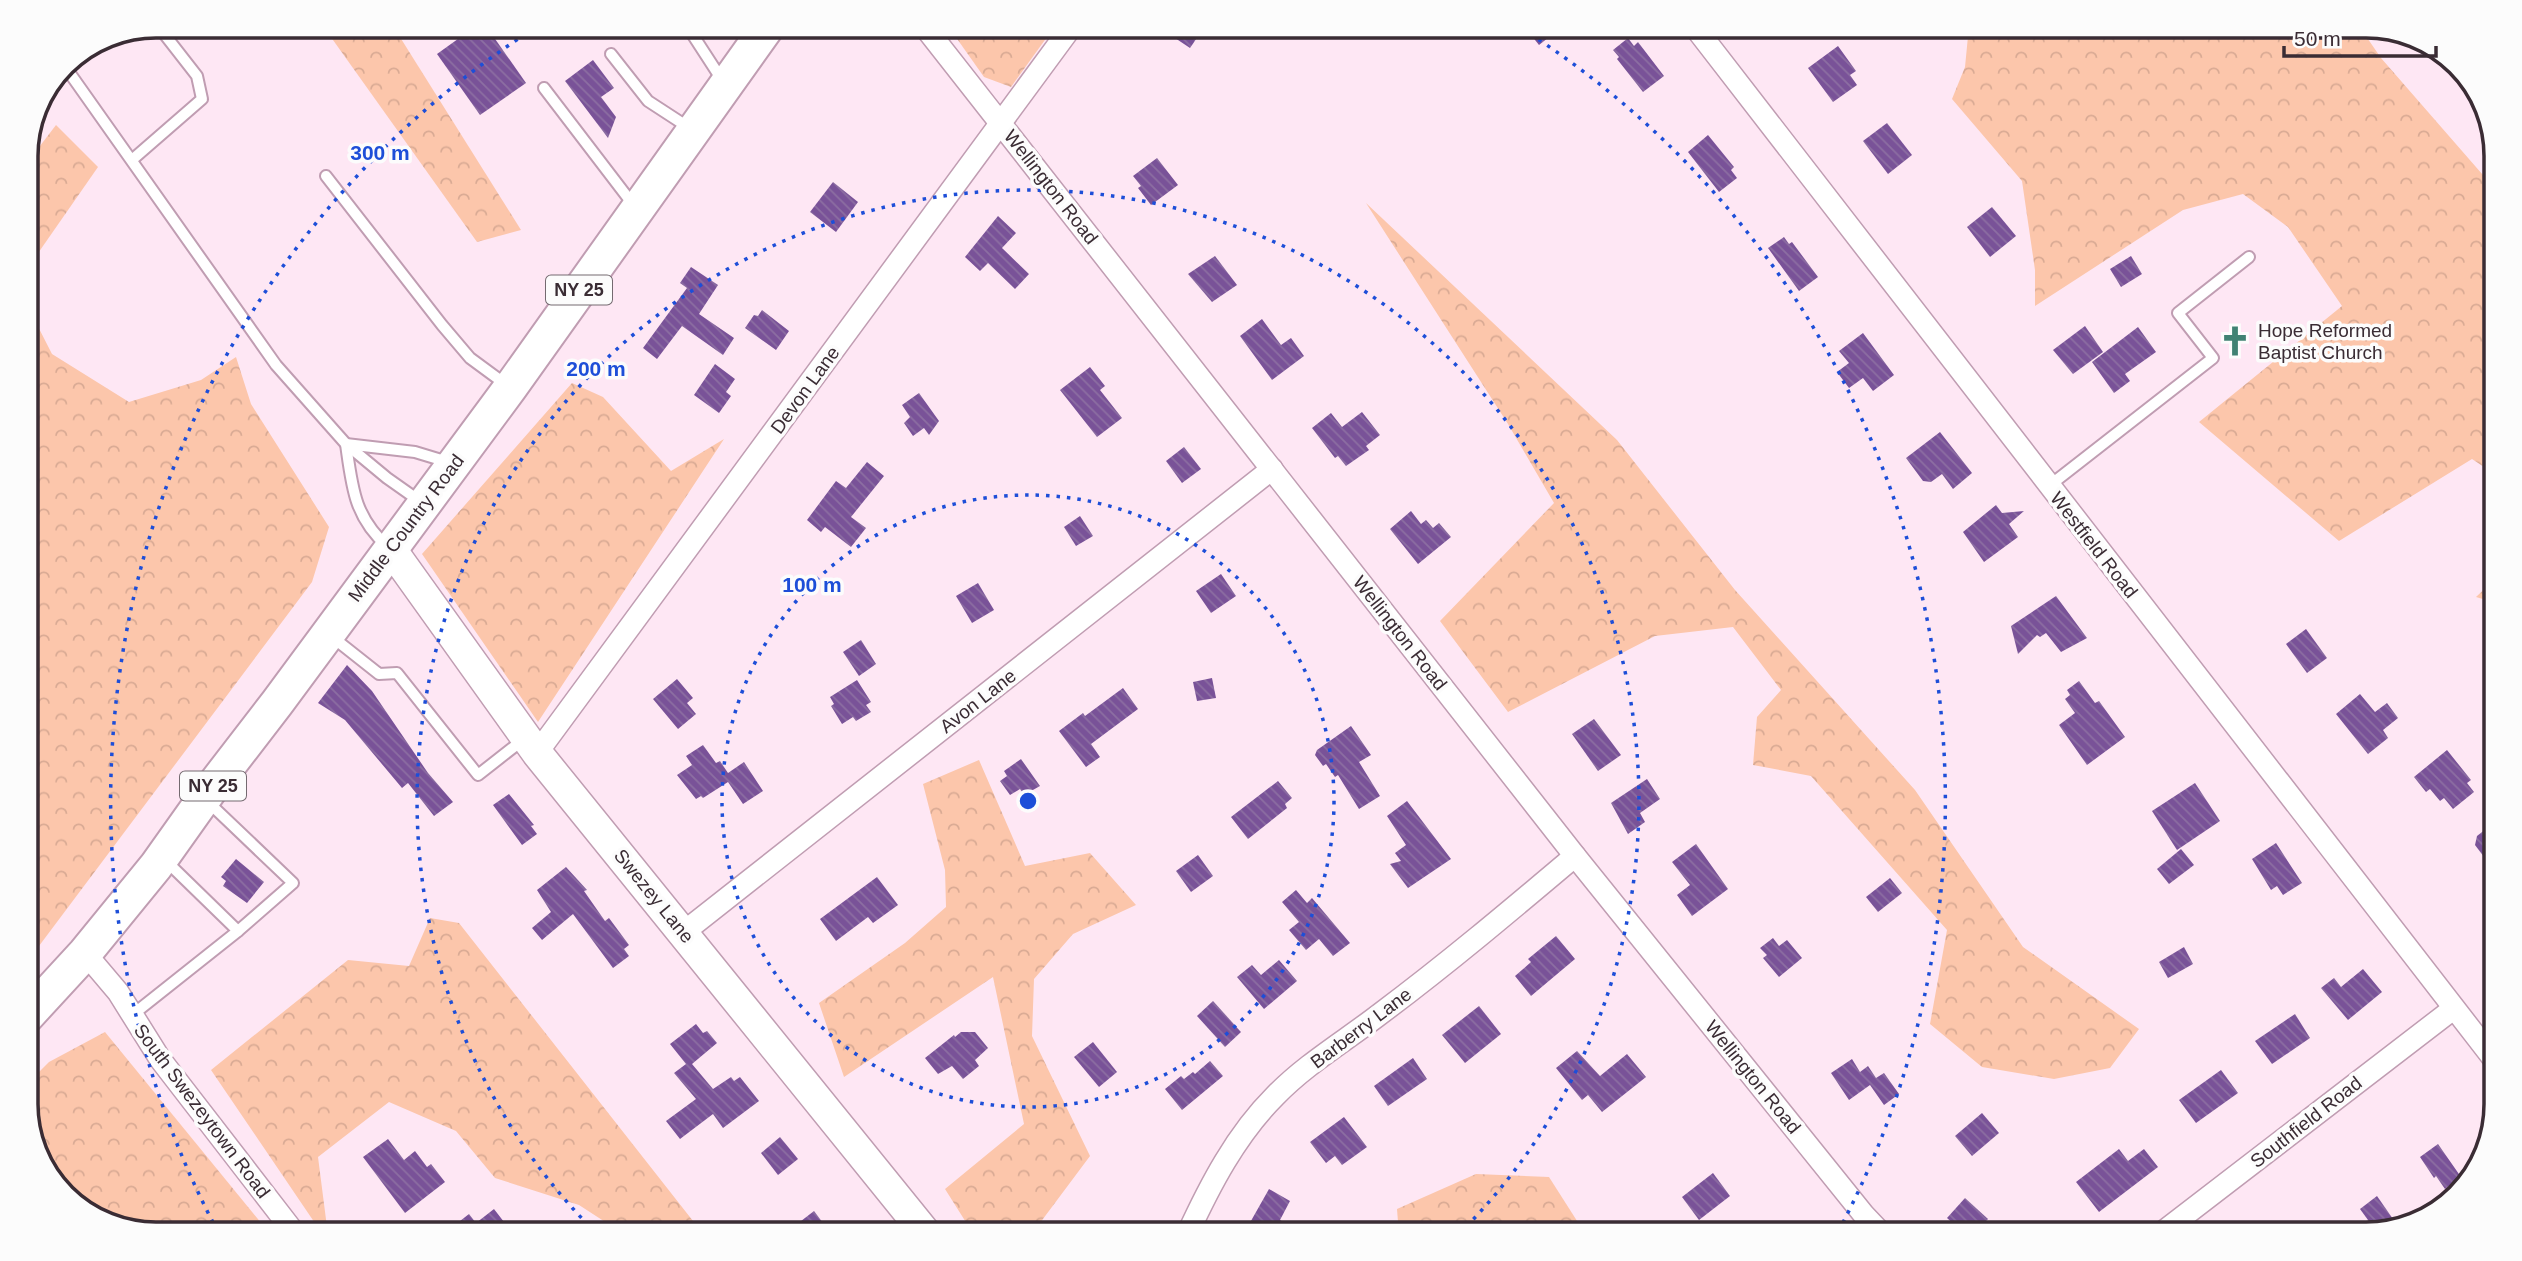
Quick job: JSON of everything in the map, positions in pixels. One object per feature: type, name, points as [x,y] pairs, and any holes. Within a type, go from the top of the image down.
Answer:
[{"type":"main road","name":"Middle Country Road","points":[[39,1003],[85,953],[162,857],[510,388],[760,38]]},
{"type":"street","name":"Wellington Road","points":[[933,38],[1575,856],[1870,1222]]},
{"type":"street","name":"Devon Lane","points":[[532,745],[1063,38]]},
{"type":"street","name":"Westfield Road","points":[[1703,38],[2484,1047]]},
{"type":"street","name":"Avon Lane","points":[[684,932],[1272,469]]},
{"type":"street","name":"Swezey Lane","points":[[391,549],[532,745],[917,1222]]},
{"type":"street","name":"Barberry Lane","points":[[1193,1222],[1222,1164],[1275,1095],[1338,1043],[1400,999],[1575,856]]},
{"type":"street","name":"South Swezeytown Road","points":[[85,953],[118,992],[160,1059],[286,1222]]},
{"type":"street","name":"Southfield Road","points":[[2176,1222],[2453,1009]]},
{"type":"lane","points":[[133,159],[202,99],[197,76],[167,38]]},
{"type":"lane","points":[[695,38],[726,86]]},
{"type":"lane","points":[[611,54],[648,101],[693,131]]},
{"type":"lane","points":[[72,76],[276,365],[346,444],[424,504]]},
{"type":"lane","points":[[544,88],[637,210]]},
{"type":"lane","points":[[326,176],[470,358],[510,388]]},
{"type":"lane","points":[[2049,486],[2213,358],[2178,313],[2249,257]]},
{"type":"lane","points":[[346,444],[415,452],[454,463]]},
{"type":"lane","points":[[346,444],[357,505],[365,521],[391,549]]},
{"type":"lane","points":[[328,634],[379,674],[397,673],[478,775],[532,745]]},
{"type":"lane","points":[[131,1016],[239,931],[293,883],[204,798]]},
{"type":"lane","points":[[162,857],[239,931]]},
{"type":"green space","points":[[332,38],[401,38],[521,230],[477,242]]},
{"type":"green space","points":[[956,38],[1046,38],[1011,87],[984,77]]},
{"type":"green space","points":[[1968,38],[2367,38],[2381,58],[2483,175],[2483,467],[2472,459],[2339,541],[2199,422],[2342,306],[2288,227],[2243,194],[2183,210],[2035,306],[2035,270],[2022,181],[1952,99],[1965,67]]},
{"type":"green space","points":[[56,125],[98,167],[39,252],[39,149]]},
{"type":"green space","points":[[1366,203],[1617,440],[1735,590],[1915,790],[2023,947],[2139,1029],[2110,1068],[2054,1079],[1982,1067],[1930,1024],[1947,930],[1811,776],[1753,765],[1757,717],[1781,690],[1733,627],[1655,636],[1508,712],[1440,621],[1554,503],[1508,424]]},
{"type":"green space","points":[[39,329],[52,354],[129,402],[201,380],[236,357],[251,404],[329,527],[312,582],[39,946]]},
{"type":"green space","points":[[572,383],[603,397],[671,471],[724,439],[538,722],[422,554]]},
{"type":"green space","points":[[2483,590],[2483,599],[2476,597]]},
{"type":"green space","points":[[979,760],[1025,866],[1090,853],[1136,905],[1073,934],[1034,979],[1032,1036],[1090,1156],[1041,1222],[966,1222],[945,1189],[1024,1124],[993,977],[844,1077],[819,1003],[905,943],[946,907],[945,870],[923,784]]},
{"type":"green space","points":[[430,918],[459,923],[694,1222],[605,1222],[579,1205],[495,1178],[456,1131],[389,1102],[318,1157],[326,1222],[314,1222],[211,1070],[348,960],[409,966]]},
{"type":"green space","points":[[105,1032],[260,1222],[141,1221],[126,1218],[91,1203],[58,1170],[45,1142],[39,1112],[39,1072],[49,1062]]},
{"type":"green space","points":[[1476,1174],[1549,1177],[1578,1222],[1398,1222],[1397,1209]]},
{"type":"building","points":[[459,38],[494,38],[526,83],[480,115],[437,54]]},
{"type":"building","points":[[1175,38],[1197,38],[1190,48]]},
{"type":"building","points":[[1533,38],[1548,38],[1539,45]]},
{"type":"building","points":[[1628,38],[1634,46],[1638,42],[1664,76],[1643,92],[1613,50]]},
{"type":"building","points":[[1838,46],[1856,71],[1850,75],[1857,85],[1833,102],[1808,68]]},
{"type":"building","points":[[593,60],[614,88],[601,97],[616,117],[608,138],[565,81]]},
{"type":"building","points":[[1887,123],[1912,155],[1888,174],[1863,141]]},
{"type":"building","points":[[1708,135],[1734,167],[1731,170],[1737,178],[1719,192],[1688,152]]},
{"type":"building","points":[[1157,158],[1178,185],[1151,205],[1133,176]]},
{"type":"building","points":[[833,182],[858,202],[836,232],[810,212]]},
{"type":"building","points":[[1992,207],[2016,236],[1990,257],[1967,227]]},
{"type":"building","points":[[998,216],[1016,233],[1002,248],[1029,274],[1015,289],[988,263],[980,271],[965,257]]},
{"type":"building","points":[[1784,237],[1789,244],[1792,242],[1818,277],[1799,291],[1768,248]]},
{"type":"building","points":[[1215,256],[1237,285],[1212,302],[1188,274]]},
{"type":"building","points":[[2131,256],[2142,274],[2121,287],[2110,269]]},
{"type":"building","points":[[691,267],[718,285],[699,314],[734,338],[723,355],[682,326],[657,359],[643,348],[687,288],[680,283]]},
{"type":"building","points":[[762,310],[789,331],[776,350],[745,328],[754,315],[758,316]]},
{"type":"building","points":[[1262,319],[1281,345],[1291,338],[1304,356],[1272,380],[1240,336]]},
{"type":"building","points":[[2085,326],[2103,352],[2073,374],[2053,350]]},
{"type":"building","points":[[2138,327],[2156,352],[2125,374],[2130,381],[2114,393],[2092,362]]},
{"type":"building","points":[[1863,333],[1894,375],[1873,391],[1863,378],[1849,388],[1837,372],[1849,363],[1839,351]]},
{"type":"building","points":[[715,364],[735,379],[726,392],[731,396],[719,413],[694,395]]},
{"type":"building","points":[[1090,367],[1105,386],[1100,390],[1122,418],[1097,437],[1060,390]]},
{"type":"building","points":[[919,393],[939,421],[929,435],[924,428],[913,436],[904,423],[910,417],[902,405]]},
{"type":"building","points":[[1362,412],[1380,435],[1366,446],[1369,450],[1346,466],[1338,456],[1335,458],[1312,428],[1331,413],[1342,427]]},
{"type":"building","points":[[1940,432],[1972,473],[1953,489],[1942,474],[1931,482],[1923,481],[1906,458]]},
{"type":"building","points":[[1184,447],[1201,469],[1182,483],[1166,461]]},
{"type":"building","points":[[867,462],[884,476],[851,517],[866,528],[851,547],[825,527],[821,532],[807,520],[836,481],[846,488]]},
{"type":"building","points":[[1996,505],[2002,513],[2024,511],[2009,524],[2018,537],[1984,562],[1963,532]]},
{"type":"building","points":[[1411,511],[1421,524],[1426,520],[1433,528],[1439,523],[1451,537],[1418,564],[1390,529]]},
{"type":"building","points":[[1080,516],[1093,536],[1076,546],[1064,527]]},
{"type":"building","points":[[1221,574],[1236,596],[1211,613],[1196,591]]},
{"type":"building","points":[[978,583],[994,610],[972,623],[956,596]]},
{"type":"building","points":[[2056,596],[2087,638],[2061,652],[2046,633],[2040,637],[2037,635],[2018,654],[2011,626]]},
{"type":"building","points":[[2306,629],[2327,658],[2307,673],[2286,644]]},
{"type":"building","points":[[861,640],[876,664],[859,676],[843,652]]},
{"type":"building","points":[[347,665],[372,691],[428,773],[453,802],[434,816],[408,783],[402,788],[345,720],[318,703]]},
{"type":"building","points":[[1212,678],[1216,698],[1197,701],[1193,682]]},
{"type":"building","points":[[677,679],[693,698],[687,703],[696,714],[678,729],[653,699]]},
{"type":"building","points":[[857,680],[871,702],[866,705],[871,712],[856,721],[853,717],[842,724],[831,706],[834,704],[830,697]]},
{"type":"building","points":[[2079,681],[2095,703],[2099,701],[2125,737],[2087,765],[2059,725],[2075,713],[2065,699],[2070,695],[2067,690]]},
{"type":"building","points":[[1123,688],[1138,709],[1091,744],[1100,757],[1086,767],[1059,731]]},
{"type":"building","points":[[2360,694],[2375,712],[2387,703],[2398,718],[2383,730],[2388,738],[2368,754],[2336,714]]},
{"type":"building","points":[[1594,719],[1621,755],[1598,771],[1572,734]]},
{"type":"building","points":[[1351,726],[1371,755],[1359,762],[1380,796],[1359,809],[1338,775],[1335,777],[1315,755],[1317,750]]},
{"type":"building","points":[[703,745],[716,763],[720,761],[728,773],[744,762],[763,791],[743,804],[728,782],[703,798],[701,796],[696,799],[677,775],[692,765],[686,756]]},
{"type":"building","points":[[2447,750],[2471,780],[2467,783],[2474,792],[2453,809],[2444,798],[2440,801],[2430,789],[2426,792],[2414,777]]},
{"type":"building","points":[[1021,759],[1040,786],[1024,795],[1020,789],[1010,795],[1000,781],[1007,776],[1004,771]]},
{"type":"building","points":[[1647,779],[1660,799],[1640,813],[1645,822],[1628,834],[1611,803]]},
{"type":"building","points":[[1278,781],[1292,798],[1285,804],[1287,808],[1248,839],[1231,817]]},
{"type":"building","points":[[2195,783],[2220,821],[2177,850],[2152,811]]},
{"type":"building","points":[[509,794],[534,825],[531,826],[537,834],[522,845],[493,805]]},
{"type":"building","points":[[1407,801],[1451,859],[1408,888],[1390,864],[1401,861],[1395,853],[1406,845],[1387,816]]},
{"type":"building","points":[[2484,831],[2484,857],[2475,845],[2477,836]]},
{"type":"building","points":[[2276,843],[2302,883],[2283,895],[2277,886],[2271,890],[2252,859]]},
{"type":"building","points":[[1696,844],[1728,889],[1692,916],[1677,895],[1690,885],[1672,862]]},
{"type":"building","points":[[2181,849],[2194,865],[2169,884],[2157,869]]},
{"type":"building","points":[[1198,855],[1213,876],[1191,892],[1176,871]]},
{"type":"building","points":[[236,859],[264,882],[247,903],[223,886],[226,881],[221,877]]},
{"type":"building","points":[[566,867],[587,890],[584,891],[605,921],[609,918],[629,945],[624,949],[629,956],[613,968],[573,914],[542,940],[532,928],[551,912],[537,890]]},
{"type":"building","points":[[877,877],[898,905],[873,923],[868,917],[836,941],[820,919]]},
{"type":"building","points":[[1890,878],[1902,893],[1878,912],[1866,897]]},
{"type":"building","points":[[1296,890],[1307,903],[1312,898],[1350,943],[1333,956],[1319,939],[1306,950],[1289,930],[1299,922],[1282,902]]},
{"type":"building","points":[[1556,936],[1575,959],[1531,996],[1515,976],[1531,962],[1528,959]]},
{"type":"building","points":[[1773,938],[1779,946],[1787,940],[1802,958],[1779,977],[1763,958],[1767,955],[1760,948]]},
{"type":"building","points":[[2184,947],[2193,964],[2168,978],[2159,962]]},
{"type":"building","points":[[1279,960],[1297,981],[1264,1009],[1237,977],[1252,965],[1261,975]]},
{"type":"building","points":[[2363,969],[2382,992],[2348,1020],[2321,988],[2334,978],[2341,987]]},
{"type":"building","points":[[1213,1001],[1241,1032],[1225,1047],[1197,1016]]},
{"type":"building","points":[[1479,1006],[1501,1034],[1465,1063],[1442,1035]]},
{"type":"building","points":[[2295,1014],[2310,1038],[2272,1064],[2255,1041]]},
{"type":"building","points":[[696,1024],[703,1033],[707,1031],[717,1043],[692,1064],[713,1089],[731,1077],[734,1081],[740,1077],[759,1101],[723,1128],[713,1114],[680,1139],[666,1121],[696,1099],[674,1073],[686,1064],[670,1044]]},
{"type":"building","points":[[961,1032],[975,1032],[988,1048],[975,1060],[979,1066],[963,1079],[952,1066],[938,1074],[925,1058]]},
{"type":"building","points":[[1093,1042],[1117,1072],[1099,1087],[1074,1057]]},
{"type":"building","points":[[1577,1051],[1600,1076],[1627,1054],[1646,1077],[1602,1112],[1588,1095],[1582,1100],[1556,1068]]},
{"type":"building","points":[[1413,1058],[1427,1079],[1388,1106],[1374,1086]]},
{"type":"building","points":[[1852,1059],[1860,1072],[1868,1066],[1876,1078],[1884,1073],[1899,1094],[1884,1105],[1870,1085],[1849,1100],[1831,1073]]},
{"type":"building","points":[[1210,1061],[1223,1076],[1182,1110],[1165,1089],[1181,1076],[1184,1079],[1193,1072],[1195,1074]]},
{"type":"building","points":[[2221,1070],[2238,1093],[2196,1123],[2179,1100]]},
{"type":"building","points":[[1982,1113],[1999,1133],[1972,1156],[1955,1136]]},
{"type":"building","points":[[1344,1117],[1367,1147],[1342,1165],[1335,1156],[1326,1163],[1310,1142]]},
{"type":"building","points":[[780,1137],[798,1159],[778,1175],[761,1153]]},
{"type":"building","points":[[388,1139],[404,1160],[415,1151],[427,1167],[431,1164],[445,1182],[405,1213],[363,1157]]},
{"type":"building","points":[[2438,1144],[2460,1175],[2445,1189],[2420,1157]]},
{"type":"building","points":[[2119,1149],[2128,1161],[2144,1149],[2158,1167],[2099,1212],[2076,1182]]},
{"type":"building","points":[[1713,1173],[1730,1196],[1699,1220],[1682,1197]]},
{"type":"building","points":[[1269,1189],[1290,1201],[1280,1220],[1283,1222],[1250,1222]]},
{"type":"building","points":[[2377,1196],[2393,1219],[2369,1222],[2360,1209]]},
{"type":"building","points":[[1965,1198],[1988,1219],[1985,1222],[1951,1222],[1947,1218]]},
{"type":"building","points":[[494,1209],[504,1222],[477,1222]]},
{"type":"building","points":[[814,1211],[822,1222],[800,1222]]},
{"type":"building","points":[[469,1214],[475,1222],[459,1222]]},
{"type":"place","name":"Hope Reformed Baptist Church","points":[[2235,341]]}]
